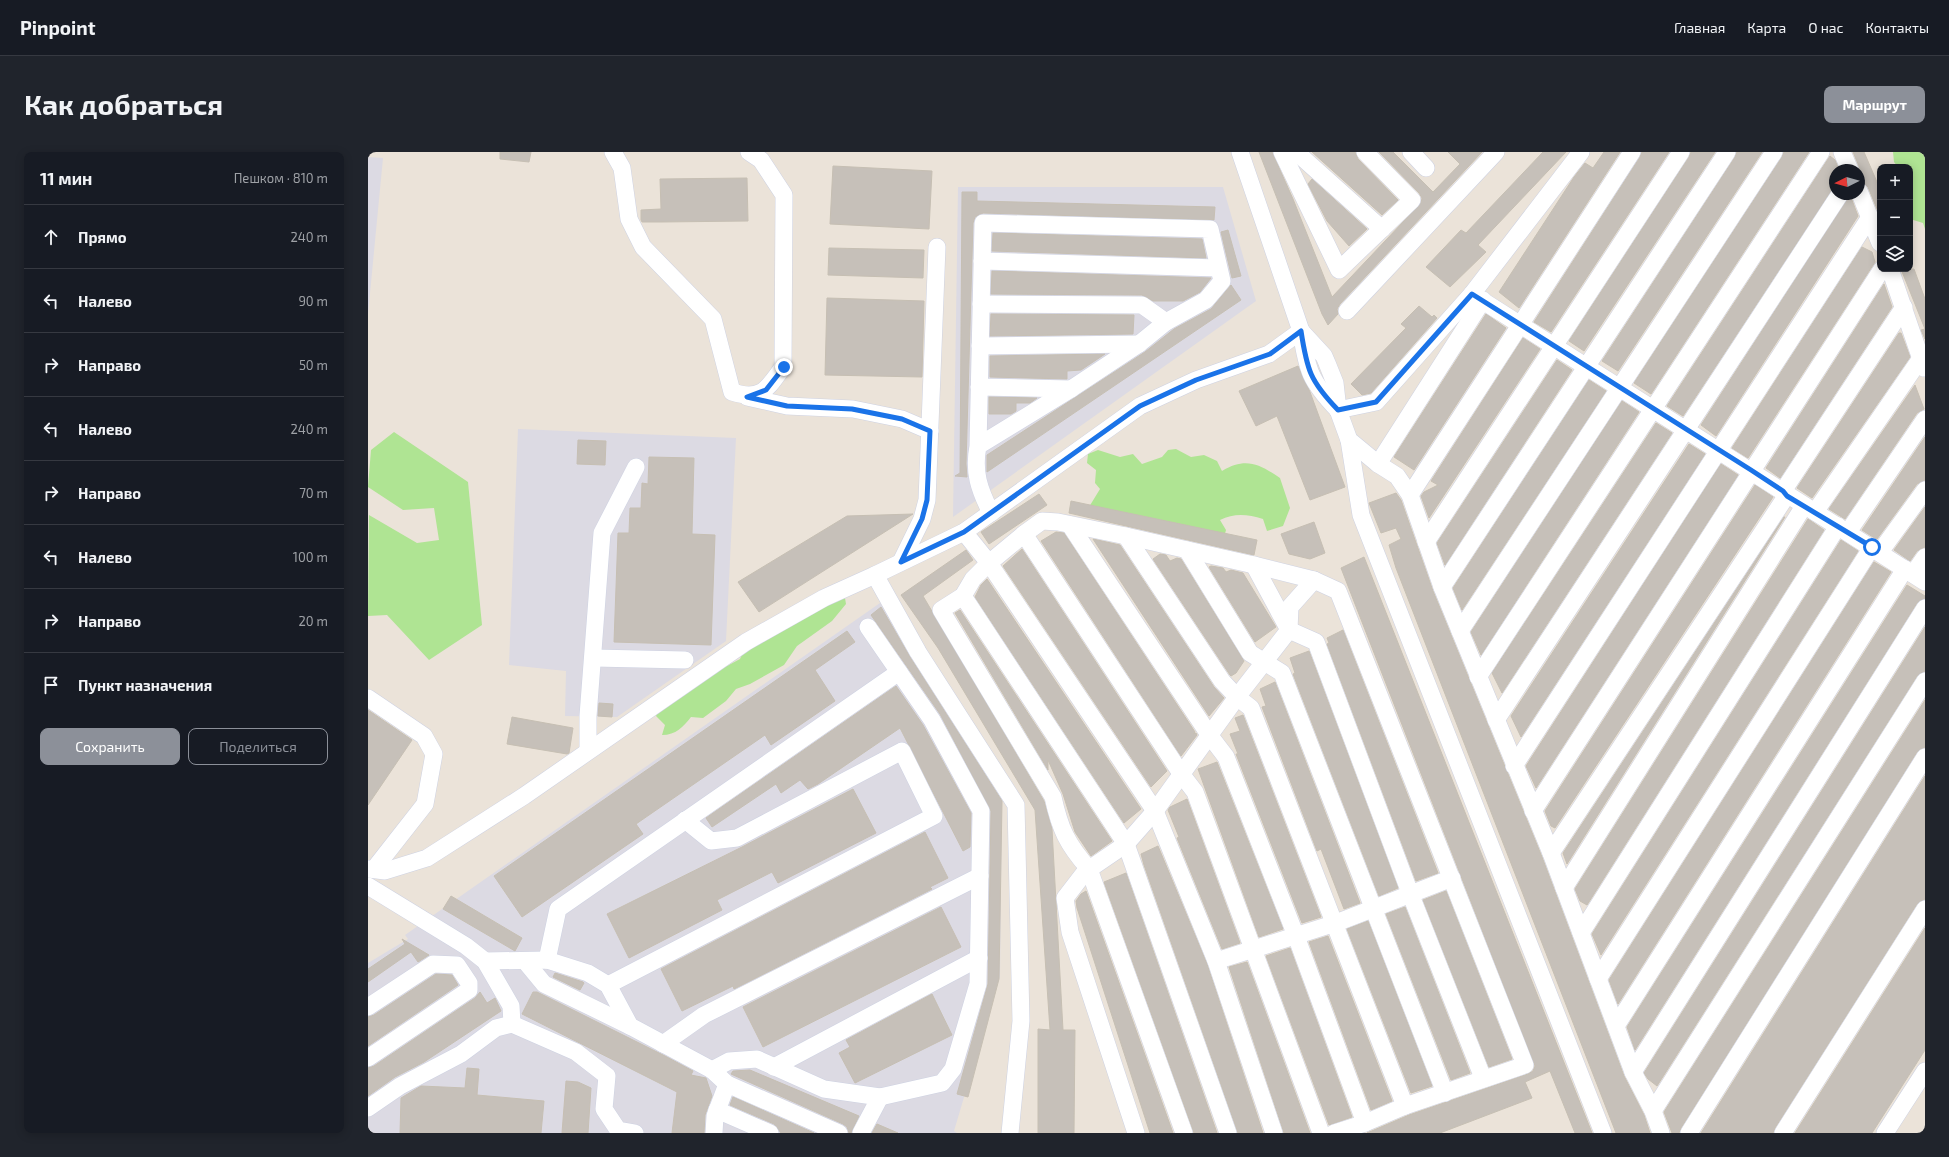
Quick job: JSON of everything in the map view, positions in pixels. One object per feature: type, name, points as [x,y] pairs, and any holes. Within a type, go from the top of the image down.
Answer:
[{"type":"lane","points":[[613,152],[622,168],[629,219],[643,247],[713,319],[732,392],[787,406],[852,409],[902,419],[930,431]]},
{"type":"lane","points":[[747,397],[766,390],[784,367],[784,195],[761,160],[748,152]]},
{"type":"lane","points":[[1240,152],[1301,331],[1307,366],[1319,391],[1338,410],[1349,440],[1361,515],[1603,1133]]},
{"type":"lane","points":[[1282,152],[1339,270],[1412,200],[1365,152]]},
{"type":"lane","points":[[1296,152],[1382,229]]},
{"type":"lane","points":[[1411,152],[1426,168]]},
{"type":"lane","points":[[1347,311],[1496,152]]},
{"type":"lane","points":[[1378,464],[1478,297],[1581,152]]},
{"type":"lane","points":[[1410,495],[1632,152]]},
{"type":"lane","points":[[1426,542],[1681,152]]},
{"type":"lane","points":[[1442,587],[1728,152]]},
{"type":"lane","points":[[1460,631],[1774,152]]},
{"type":"lane","points":[[1478,677],[1821,152]]},
{"type":"lane","points":[[1842,152],[1847,164]]},
{"type":"lane","points":[[1496,720],[1836,200]]},
{"type":"lane","points":[[1863,200],[1877,236]]},
{"type":"lane","points":[[1514,766],[1870,217]]},
{"type":"lane","points":[[978,446],[1071,389],[1139,344],[1166,322],[1206,300],[1222,281],[1210,229],[983,223],[978,387],[978,446],[975,460],[979,488],[991,513]]},
{"type":"lane","points":[[901,562],[922,519],[927,500],[937,247]]},
{"type":"lane","points":[[982,261],[1218,268]]},
{"type":"lane","points":[[1533,811],[1751,470],[1880,272]]},
{"type":"lane","points":[[1564,888],[1773,556],[1923,364],[1891,272]]},
{"type":"lane","points":[[1338,410],[1376,402],[1478,297]]},
{"type":"lane","points":[[1478,297],[1720,450],[1810,509],[1876,549],[1914,575]]},
{"type":"lane","points":[[981,304],[1142,306],[1166,322]]},
{"type":"lane","points":[[1551,853],[1755,544],[1785,493],[1904,307]]},
{"type":"lane","points":[[371,869],[385,871],[427,858],[524,796],[746,642],[824,598],[964,532],[1140,406],[1196,380],[1270,354],[1301,331]]},
{"type":"lane","points":[[980,346],[1139,344]]},
{"type":"lane","points":[[978,387],[1071,389]]},
{"type":"lane","points":[[1581,932],[1843,529],[1925,419]]},
{"type":"lane","points":[[1349,440],[1378,464],[1397,476],[1410,495],[1442,587],[1514,766],[1551,853],[1633,1072],[1653,1112],[1661,1133]]},
{"type":"lane","points":[[588,751],[588,716],[594,658],[602,533],[636,467]]},
{"type":"lane","points":[[1598,979],[1876,549],[1925,490]]},
{"type":"lane","points":[[1184,1133],[1089,869],[1075,852],[1059,824],[1053,797],[941,610],[963,596],[972,579],[989,563],[1042,521],[1126,536],[1254,565],[1314,580],[1338,591],[1525,1064],[1405,1106],[1365,1123],[1334,1133]]},
{"type":"lane","points":[[1070,525],[1226,758],[1296,936],[1365,1123]]},
{"type":"lane","points":[[964,532],[989,563],[1155,811],[1216,962],[1274,1133]]},
{"type":"lane","points":[[1024,534],[1182,775],[1196,792],[1322,1133]]},
{"type":"lane","points":[[1126,536],[1222,680],[1237,698],[1251,708],[1336,923],[1405,1106]]},
{"type":"lane","points":[[1755,544],[1773,556]]},
{"type":"lane","points":[[1187,550],[1250,653],[1282,673],[1445,1093]]},
{"type":"lane","points":[[1616,1026],[1925,557]]},
{"type":"lane","points":[[1254,565],[1289,630],[1316,642],[1410,893],[1483,1078]]},
{"type":"lane","points":[[875,575],[918,652],[1016,805],[1021,1021],[1010,1133]]},
{"type":"lane","points":[[1136,1133],[1070,932],[1065,898],[1085,872],[1126,844],[1155,811],[1237,698],[1289,630],[1290,607],[1314,580]]},
{"type":"lane","points":[[1728,584],[1748,596]]},
{"type":"lane","points":[[963,596],[1126,844],[1228,1133]]},
{"type":"lane","points":[[1633,1072],[1925,608]]},
{"type":"lane","points":[[712,1070],[728,1061],[757,1059],[824,1089],[880,1097],[942,1083],[953,1068],[978,984],[981,811],[932,720],[868,627]]},
{"type":"lane","points":[[594,658],[685,660]]},
{"type":"lane","points":[[547,960],[558,909],[899,672]]},
{"type":"lane","points":[[1653,1112],[1925,681]]},
{"type":"lane","points":[[368,698],[424,736],[434,754],[425,804],[371,869]]},
{"type":"lane","points":[[608,985],[934,816],[902,751],[737,838],[710,841],[685,820]]},
{"type":"lane","points":[[1689,1133],[1925,757]]},
{"type":"lane","points":[[663,1044],[704,1015],[980,876]]},
{"type":"lane","points":[[1216,962],[1336,923],[1410,893],[1452,878]]},
{"type":"lane","points":[[368,886],[466,946],[485,961],[511,1006],[512,1024]]},
{"type":"lane","points":[[1783,1133],[1925,909]]},
{"type":"lane","points":[[774,1067],[979,958]]},
{"type":"lane","points":[[485,961],[547,960],[588,973],[608,985],[630,1026]]},
{"type":"lane","points":[[525,961],[544,984],[630,1026],[712,1070],[727,1084],[839,1133]]},
{"type":"lane","points":[[368,1007],[433,964],[457,965],[469,982],[469,990],[368,1058]]},
{"type":"lane","points":[[368,1108],[400,1086],[461,1054],[496,1028],[512,1024],[576,1052],[607,1076],[604,1109],[618,1130],[635,1133]]},
{"type":"lane","points":[[1885,1133],[1925,1071]]},
{"type":"lane","points":[[714,1133],[717,1110],[727,1084]]},
{"type":"lane","points":[[861,1133],[880,1097]]},
{"type":"lane","points":[[717,1110],[770,1133]]},
{"type":"shaded area","points":[[368,157],[383,158],[368,314]]},
{"type":"shaded area","points":[[958,187],[1223,187],[1256,301],[953,517]]},
{"type":"shaded area","points":[[518,429],[736,438],[726,641],[617,717],[565,716],[566,671],[509,665]]},
{"type":"shaded area","points":[[880,603],[1002,788],[1000,976],[954,1131],[957,1133],[368,1133],[368,963],[408,939],[405,935]]},
{"type":"green space","points":[[1893,152],[1925,152],[1925,229],[1923,223],[1913,220],[1913,164],[1896,164]]},
{"type":"green space","points":[[394,432],[468,482],[482,625],[429,660],[387,615],[368,616],[369,515],[417,543],[439,540],[434,508],[403,510],[368,487],[371,450]]},
{"type":"green space","points":[[1176,449],[1191,457],[1204,455],[1217,461],[1222,471],[1238,464],[1245,463],[1259,466],[1280,478],[1290,508],[1283,526],[1267,531],[1263,519],[1246,515],[1230,516],[1220,520],[1226,530],[1223,541],[1089,507],[1100,489],[1095,483],[1096,470],[1087,463],[1088,454],[1098,450],[1120,457],[1133,454],[1142,464],[1162,457],[1168,450]]},
{"type":"green space","points":[[845,598],[846,604],[832,621],[797,646],[784,665],[750,684],[736,689],[726,701],[703,718],[691,717],[679,730],[671,734],[662,735],[665,725],[656,716],[661,704],[716,669],[727,666],[740,659],[743,652],[826,606]]},
{"type":"building","points":[[500,152],[531,152],[529,162],[500,159]]},
{"type":"building","points":[[1259,152],[1272,152],[1293,199],[1332,297],[1421,203],[1422,198],[1419,193],[1379,152],[1393,152],[1433,192],[1460,164],[1448,152],[1482,152],[1340,304],[1337,309],[1338,314],[1328,325],[1322,314]]},
{"type":"building","points":[[1312,152],[1355,152],[1358,159],[1398,200],[1382,215]]},
{"type":"building","points":[[1543,152],[1566,152],[1478,245],[1486,252],[1450,287],[1426,267],[1461,230],[1466,233]]},
{"type":"building","points":[[1604,152],[1620,152],[1519,308],[1499,292],[1574,177],[1585,163],[1593,168]]},
{"type":"building","points":[[1642,152],[1669,152],[1551,332],[1534,322]]},
{"type":"building","points":[[1691,152],[1715,152],[1584,351],[1569,341]]},
{"type":"building","points":[[1737,152],[1762,152],[1618,371],[1602,361]]},
{"type":"building","points":[[1784,152],[1809,152],[1651,394],[1634,383]]},
{"type":"building","points":[[1853,152],[1864,152],[1877,182],[1877,209],[1868,187],[1865,184],[1865,164],[1858,164]]},
{"type":"building","points":[[1830,156],[1835,160],[1837,164],[1829,164],[1829,194],[1683,416],[1667,406]]},
{"type":"building","points":[[833,166],[932,171],[929,229],[830,224]]},
{"type":"building","points":[[747,178],[748,221],[642,222],[641,220],[641,210],[661,209],[660,179]]},
{"type":"building","points":[[1312,179],[1367,229],[1349,246],[1327,221],[1308,184]]},
{"type":"building","points":[[962,192],[977,192],[977,201],[1215,207],[1214,220],[983,213],[975,217],[973,223],[966,464],[967,477],[955,476],[960,473]]},
{"type":"building","points":[[1847,200],[1852,200],[1858,216],[1716,436],[1701,425]]},
{"type":"building","points":[[1228,230],[1241,276],[1232,278],[1221,232]]},
{"type":"building","points":[[993,233],[1202,239],[1206,258],[992,251]]},
{"type":"building","points":[[1862,247],[1872,252],[1875,262],[1748,458],[1732,448]]},
{"type":"building","points":[[829,248],[924,250],[923,278],[828,275]]},
{"type":"building","points":[[1914,269],[1925,299],[1925,329],[1902,272],[1913,272]]},
{"type":"building","points":[[992,271],[1211,278],[1200,292],[1183,301],[1153,301],[1142,295],[991,294]]},
{"type":"building","points":[[1884,284],[1892,307],[1780,478],[1766,468]]},
{"type":"building","points":[[1231,285],[1241,300],[987,472],[987,455],[1145,352],[1174,329],[1211,309]]},
{"type":"building","points":[[827,298],[924,301],[922,377],[825,375]]},
{"type":"building","points":[[1419,306],[1432,317],[1434,315],[1437,318],[1371,393],[1362,395],[1351,384],[1406,328],[1401,324]]},
{"type":"building","points":[[991,314],[1134,315],[1133,334],[990,336]]},
{"type":"building","points":[[1486,314],[1506,328],[1414,470],[1394,457]]},
{"type":"building","points":[[1925,329],[1925,339],[1921,330]]},
{"type":"building","points":[[1899,333],[1901,333],[1910,357],[1812,498],[1797,488]]},
{"type":"building","points":[[1523,338],[1540,349],[1429,518],[1421,496],[1424,492],[1438,485],[1431,481]]},
{"type":"building","points":[[1105,354],[1081,370],[1067,371],[1067,379],[990,377],[990,356]]},
{"type":"building","points":[[1557,360],[1572,370],[1445,565],[1437,543]]},
{"type":"building","points":[[1298,366],[1310,392],[1345,487],[1310,500],[1277,416],[1256,426],[1239,391]]},
{"type":"building","points":[[1589,380],[1606,391],[1462,610],[1453,588]]},
{"type":"building","points":[[1915,385],[1924,409],[1917,413],[1845,519],[1829,509]]},
{"type":"building","points":[[989,397],[1037,398],[1030,403],[1016,403],[1016,411],[1011,414],[989,414]]},
{"type":"building","points":[[1622,401],[1639,412],[1481,655],[1471,632]]},
{"type":"building","points":[[1656,423],[1672,433],[1502,693],[1492,673]]},
{"type":"building","points":[[1925,437],[1925,480],[1917,484],[1877,539],[1862,530]]},
{"type":"building","points":[[578,440],[606,441],[605,465],[577,464]]},
{"type":"building","points":[[1689,444],[1705,454],[1521,737],[1511,716]]},
{"type":"building","points":[[649,457],[694,458],[692,534],[715,535],[711,645],[614,642],[618,533],[629,533],[630,508],[641,508],[642,483],[648,484]]},
{"type":"building","points":[[1721,464],[1738,475],[1536,788],[1526,766]]},
{"type":"building","points":[[1755,485],[1773,497],[1555,828],[1551,826],[1545,811]]},
{"type":"building","points":[[1396,493],[1401,500],[1433,591],[1542,857],[1624,1076],[1644,1115],[1650,1133],[1616,1133],[1396,568],[1389,545],[1401,539],[1396,528],[1381,533],[1369,503]]},
{"type":"building","points":[[1039,494],[1047,505],[989,544],[981,532]]},
{"type":"building","points":[[1071,501],[1257,540],[1254,555],[1069,513]]},
{"type":"building","points":[[1925,507],[1925,547],[1917,551],[1910,561],[1894,550]]},
{"type":"building","points":[[913,514],[759,612],[738,582],[847,516]]},
{"type":"building","points":[[1785,517],[1567,864],[1563,853]]},
{"type":"building","points":[[1808,519],[1824,530],[1587,905],[1580,901],[1575,889]]},
{"type":"building","points":[[1314,522],[1325,553],[1310,559],[1289,554],[1281,534]]},
{"type":"building","points":[[1056,532],[1064,533],[1195,732],[1193,734],[1196,733],[1197,735],[1181,756],[1041,541]]},
{"type":"building","points":[[1093,539],[1120,545],[1214,687],[1224,698],[1209,716]]},
{"type":"building","points":[[1841,540],[1858,551],[1601,955],[1592,934]]},
{"type":"building","points":[[1022,549],[1167,771],[1151,787],[1003,566]]},
{"type":"building","points":[[966,550],[973,560],[923,596],[1044,801],[1052,829],[1063,1030],[1075,1030],[1074,1133],[1038,1133],[1038,1029],[1050,1030],[1035,810],[938,648],[901,595]]},
{"type":"building","points":[[1160,554],[1166,555],[1170,561],[1177,558],[1181,559],[1244,661],[1236,673],[1231,676],[1230,675],[1153,559]]},
{"type":"building","points":[[1364,557],[1592,1133],[1575,1133],[1550,1071],[1525,1082],[1532,1098],[1440,1133],[1367,1133],[1409,1115],[1528,1074],[1533,1071],[1535,1066],[1341,568]]},
{"type":"building","points":[[1874,562],[1891,572],[1618,1004],[1609,980]]},
{"type":"building","points":[[1209,567],[1223,568],[1226,572],[1231,570],[1243,573],[1276,627],[1255,642]]},
{"type":"building","points":[[987,579],[1141,809],[1124,823],[975,597],[981,585]]},
{"type":"building","points":[[1907,585],[1925,596],[1925,598],[1917,603],[1635,1050],[1627,1027]]},
{"type":"building","points":[[881,607],[910,657],[1002,801],[999,979],[968,1097],[957,1094],[988,984],[991,811],[940,714],[871,615]]},
{"type":"building","points":[[960,610],[1112,841],[1091,856],[1075,832],[1063,794],[1048,760],[1048,770],[955,613]]},
{"type":"building","points":[[1925,627],[1925,671],[1917,676],[1657,1086],[1648,1079],[1644,1073]]},
{"type":"building","points":[[1343,630],[1438,873],[1416,881],[1327,644],[1329,643],[1327,638]]},
{"type":"building","points":[[847,631],[855,642],[815,670],[835,701],[771,745],[765,735],[636,824],[643,834],[522,917],[494,876]]},
{"type":"building","points":[[1309,651],[1398,888],[1379,896],[1293,674],[1295,673],[1290,658]]},
{"type":"building","points":[[1275,682],[1360,903],[1344,909],[1321,849],[1317,851],[1262,707],[1266,706],[1260,689]]},
{"type":"building","points":[[896,686],[923,725],[971,813],[970,847],[963,851],[900,728],[818,784],[808,789],[800,780],[781,793],[776,784],[712,827],[706,818]]},
{"type":"building","points":[[1925,700],[1925,747],[1917,752],[1679,1133],[1672,1133],[1664,1112]]},
{"type":"building","points":[[599,703],[613,704],[612,717],[598,716]]},
{"type":"building","points":[[368,710],[412,740],[368,805]]},
{"type":"building","points":[[1243,715],[1321,917],[1302,923],[1236,754],[1238,754],[1230,734],[1240,731],[1235,718]]},
{"type":"building","points":[[512,717],[573,728],[569,753],[567,754],[507,744]]},
{"type":"building","points":[[1217,762],[1283,929],[1259,937],[1198,769]]},
{"type":"building","points":[[1925,776],[1925,899],[1917,904],[1773,1133],[1701,1133]]},
{"type":"building","points":[[853,789],[876,833],[778,883],[772,872],[717,900],[722,910],[629,958],[607,914],[742,847]]},
{"type":"building","points":[[1187,799],[1240,943],[1222,949],[1177,838],[1179,837],[1168,810],[1170,807]]},
{"type":"building","points":[[925,832],[948,878],[930,887],[932,889],[734,989],[733,986],[682,1011],[661,969]]},
{"type":"building","points":[[1158,846],[1207,964],[1263,1133],[1238,1133],[1144,865],[1141,854]]},
{"type":"building","points":[[1126,873],[1217,1133],[1194,1133],[1104,882]]},
{"type":"building","points":[[1086,891],[1173,1133],[1150,1133],[1077,908],[1076,901],[1081,894]]},
{"type":"building","points":[[1446,891],[1512,1059],[1489,1067],[1423,900]]},
{"type":"building","points":[[451,896],[522,938],[515,951],[443,909]]},
{"type":"building","points":[[941,907],[961,947],[763,1047],[743,1007]]},
{"type":"building","points":[[1405,907],[1470,1073],[1451,1080],[1386,914]]},
{"type":"building","points":[[1368,921],[1432,1086],[1411,1093],[1347,929]]},
{"type":"building","points":[[1925,928],[1925,1050],[1872,1133],[1795,1133]]},
{"type":"building","points":[[1328,936],[1392,1101],[1371,1110],[1309,942]]},
{"type":"building","points":[[402,939],[429,955],[418,962],[411,952],[368,982],[368,969],[405,944]]},
{"type":"building","points":[[1290,948],[1352,1117],[1329,1125],[1266,956]]},
{"type":"building","points":[[1247,962],[1310,1133],[1284,1133],[1229,967]]},
{"type":"building","points":[[555,973],[584,983],[580,990],[553,977]]},
{"type":"building","points":[[436,974],[452,975],[458,985],[368,1046],[368,1017],[374,1015]]},
{"type":"building","points":[[480,992],[487,1003],[495,998],[501,1011],[424,1062],[395,1077],[368,1096],[368,1068],[374,1066],[475,998]]},
{"type":"building","points":[[533,992],[537,992],[665,1056],[693,1071],[691,1075],[706,1078],[712,1096],[705,1115],[704,1133],[672,1133],[677,1092],[522,1014]]},
{"type":"building","points":[[932,994],[952,1035],[855,1083],[839,1053],[850,1047],[846,1040]]},
{"type":"building","points":[[467,1068],[479,1069],[477,1095],[544,1101],[541,1133],[400,1133],[401,1098],[421,1086],[465,1088]]},
{"type":"building","points":[[750,1070],[859,1116],[851,1133],[849,1133],[847,1127],[843,1124],[731,1074],[733,1071]]},
{"type":"building","points":[[566,1081],[578,1082],[591,1088],[588,1133],[562,1133]]},
{"type":"building","points":[[733,1097],[814,1133],[781,1133],[774,1124],[730,1105]]},
{"type":"building","points":[[877,1124],[898,1133],[872,1133]]},
{"type":"route","points":[[784,367],[766,390],[747,397],[787,406],[852,409],[902,419],[930,431],[927,500],[922,519],[901,562],[964,532],[1140,406],[1196,380],[1270,354],[1301,331],[1307,366],[1319,391],[1338,410],[1355,408],[1376,402],[1472,294],[1751,470],[1783,491],[1787,496],[1872,547]]}]
